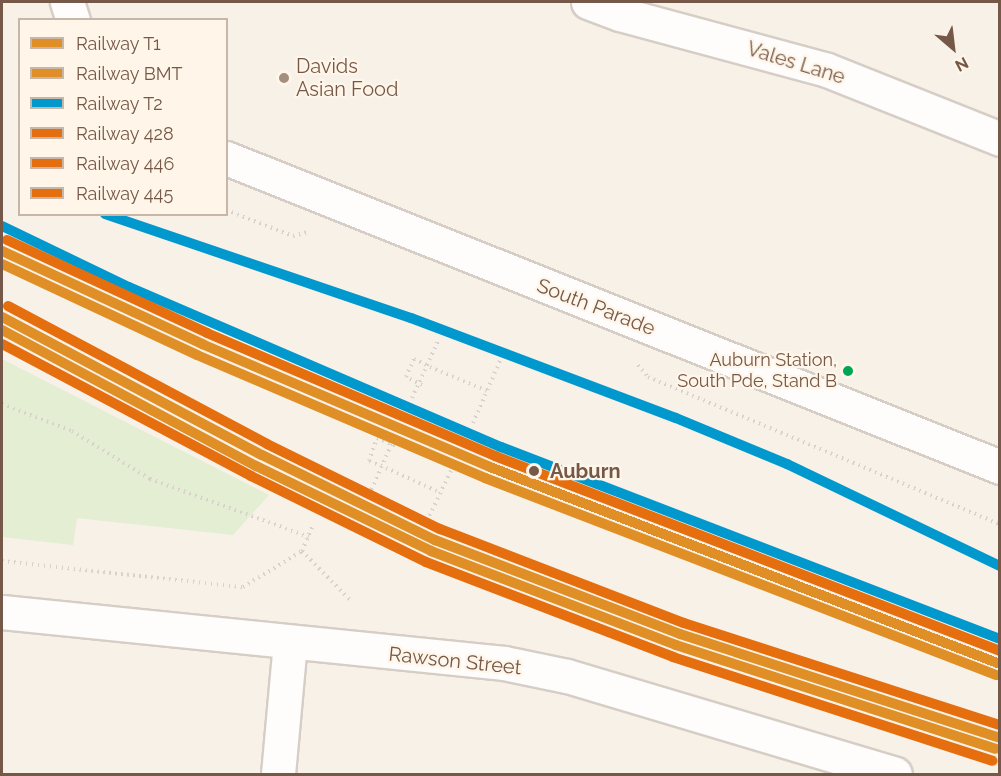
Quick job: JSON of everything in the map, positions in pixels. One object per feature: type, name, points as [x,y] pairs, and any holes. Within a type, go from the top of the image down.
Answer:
[{"type":"street","points":[[67,2],[72,18]]},
{"type":"street","name":"Vales Lane","points":[[588,2],[620,14],[827,70],[999,139]]},
{"type":"street","name":"South Parade","points":[[228,159],[999,467]]},
{"type":"street","name":"Rawson Street","points":[[2,612],[504,663],[567,676],[895,774]]},
{"type":"street","points":[[278,774],[290,643]]},
{"type":"path","points":[[228,211],[293,236],[320,230]]},
{"type":"path","points":[[412,398],[439,339]]},
{"type":"path","points":[[422,385],[406,378],[414,359],[487,391]]},
{"type":"path","points":[[473,423],[500,361]]},
{"type":"path","name":"South Parade","points":[[635,362],[648,377],[999,524]]},
{"type":"path","points":[[2,404],[72,431],[150,478],[309,537]]},
{"type":"path","points":[[369,495],[384,467],[395,436]]},
{"type":"path","points":[[396,446],[377,438],[369,461],[441,493]]},
{"type":"path","points":[[427,521],[455,462]]},
{"type":"path","points":[[2,561],[243,587],[302,551],[314,523]]},
{"type":"path","points":[[302,551],[352,602]]},
{"type":"green space","points":[[2,359],[269,495],[233,535],[77,518],[73,545],[2,537]]},
{"type":"rail line","name":"T2","points":[[111,216],[411,318],[676,418],[787,464],[1000,566]]},
{"type":"rail line","name":"T2","points":[[2,226],[129,287],[501,447],[1000,639]]},
{"type":"rail line","name":"445","points":[[7,240],[207,333],[495,456],[1000,651]]},
{"type":"rail line","name":"T1","points":[[2,251],[202,344],[490,467],[1000,664]]},
{"type":"rail line","name":"BMT","points":[[2,264],[197,355],[485,478],[996,675]]},
{"type":"rail line","name":"428","points":[[8,306],[267,444],[440,529],[684,623],[1000,725]]},
{"type":"rail line","name":"T1","points":[[2,317],[262,455],[435,540],[680,634],[1000,738]]},
{"type":"rail line","name":"BMT","points":[[2,330],[256,466],[431,551],[676,645],[996,749]]},
{"type":"rail line","name":"446","points":[[2,344],[251,476],[426,562],[673,657],[993,761]]},
{"type":"place","name":"Davids Asian Food","points":[[284,78]]},
{"type":"place","name":"Auburn Station, South Pde, Stand B","points":[[848,371]]},
{"type":"place","name":"Auburn","points":[[534,471]]}]
